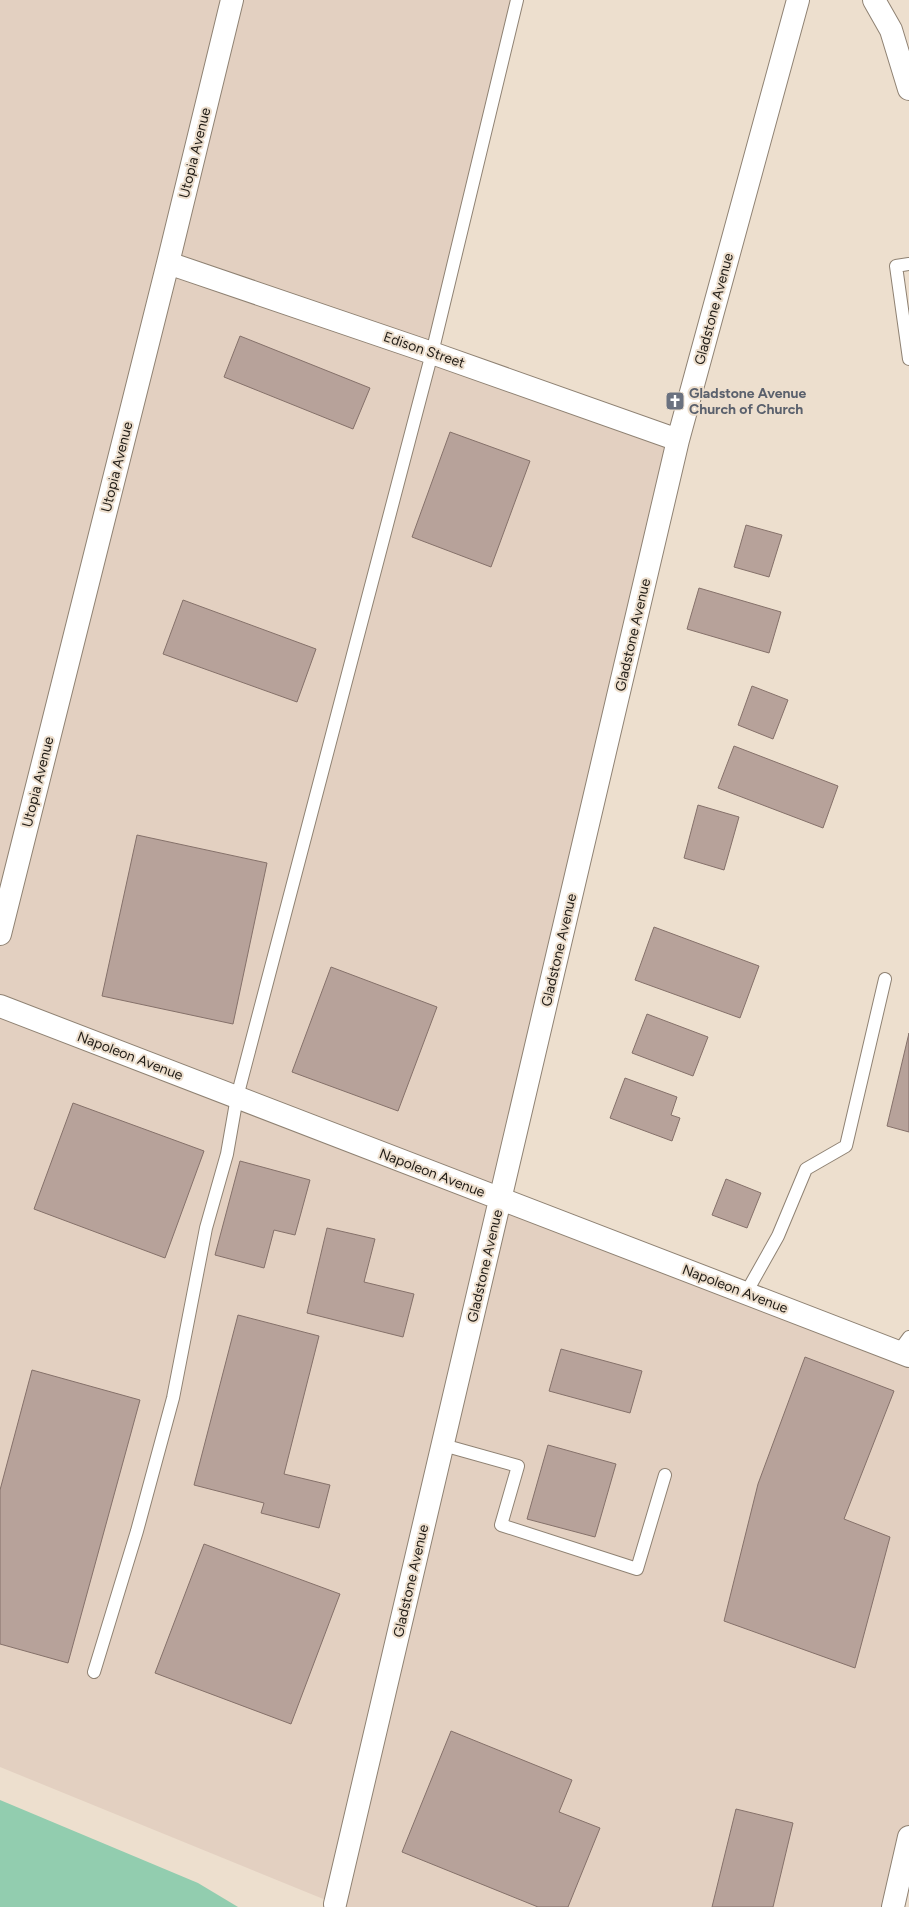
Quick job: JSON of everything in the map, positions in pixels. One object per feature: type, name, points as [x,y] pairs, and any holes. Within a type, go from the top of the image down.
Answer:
[{"type":"street","name":"Utopia Avenue","points":[[0,934],[168,263],[232,0]]},
{"type":"street","name":"Gladstone Avenue","points":[[335,1904],[678,440],[798,0]]},
{"type":"street","points":[[874,0],[891,30],[909,89]]},
{"type":"street","name":"Edison Street","points":[[168,263],[432,353],[678,440]]},
{"type":"street","name":"Napoleon Avenue","points":[[0,1006],[746,1293],[905,1349]]},
{"type":"street","points":[[893,1907],[909,1837]]},
{"type":"lane","points":[[94,1672],[137,1531],[173,1398],[206,1228],[227,1154],[236,1097],[432,353],[517,0]]},
{"type":"lane","points":[[909,264],[896,266],[909,359]]},
{"type":"lane","points":[[746,1293],[778,1236],[806,1169],[846,1146],[885,979]]},
{"type":"lane","points":[[443,1445],[518,1466],[502,1525],[637,1569],[664,1475]]},
{"type":"shaded area","points":[[0,0],[517,0],[432,353],[678,440],[501,1199],[909,1356],[909,1837],[893,1907],[343,1907],[0,1767]]},
{"type":"green space","points":[[0,1800],[198,1883],[238,1907],[0,1907]]},
{"type":"building","points":[[240,336],[370,388],[353,429],[224,377]]},
{"type":"building","points":[[450,432],[530,461],[491,567],[412,537]]},
{"type":"building","points":[[746,525],[782,535],[769,577],[734,567]]},
{"type":"building","points":[[699,588],[781,612],[769,653],[687,629]]},
{"type":"building","points":[[183,600],[316,649],[297,702],[163,654]]},
{"type":"building","points":[[752,686],[788,700],[773,739],[738,725]]},
{"type":"building","points":[[734,746],[838,786],[823,828],[718,788]]},
{"type":"building","points":[[698,805],[739,817],[724,870],[684,858]]},
{"type":"building","points":[[137,835],[267,863],[233,1024],[102,996]]},
{"type":"building","points":[[654,927],[759,966],[740,1018],[635,980]]},
{"type":"building","points":[[331,967],[437,1007],[398,1111],[292,1072]]},
{"type":"building","points":[[647,1014],[708,1037],[693,1076],[632,1053]]},
{"type":"building","points":[[909,1033],[909,1132],[887,1126]]},
{"type":"building","points":[[625,1078],[677,1097],[671,1115],[680,1118],[672,1141],[610,1118]]},
{"type":"building","points":[[73,1103],[204,1151],[165,1258],[34,1209]]},
{"type":"building","points":[[240,1161],[310,1180],[295,1235],[274,1230],[264,1268],[215,1255]]},
{"type":"building","points":[[726,1179],[761,1193],[747,1228],[712,1215]]},
{"type":"building","points":[[327,1228],[375,1239],[364,1282],[414,1294],[403,1337],[307,1313]]},
{"type":"building","points":[[238,1315],[319,1336],[284,1474],[330,1485],[319,1528],[261,1513],[264,1503],[194,1485]]},
{"type":"building","points":[[561,1349],[642,1371],[630,1413],[549,1391]]},
{"type":"building","points":[[805,1357],[894,1391],[844,1519],[890,1537],[855,1668],[724,1621],[758,1484]]},
{"type":"building","points":[[32,1370],[140,1400],[68,1663],[0,1644],[0,1490]]},
{"type":"building","points":[[548,1445],[616,1464],[595,1537],[527,1519]]},
{"type":"building","points":[[204,1544],[340,1594],[291,1724],[155,1673]]},
{"type":"building","points":[[451,1731],[572,1780],[559,1812],[600,1828],[568,1907],[538,1907],[402,1852]]},
{"type":"building","points":[[736,1809],[793,1823],[773,1907],[712,1907]]},
{"type":"place","name":"Gladstone Avenue Church of Church","points":[[675,401]]}]
